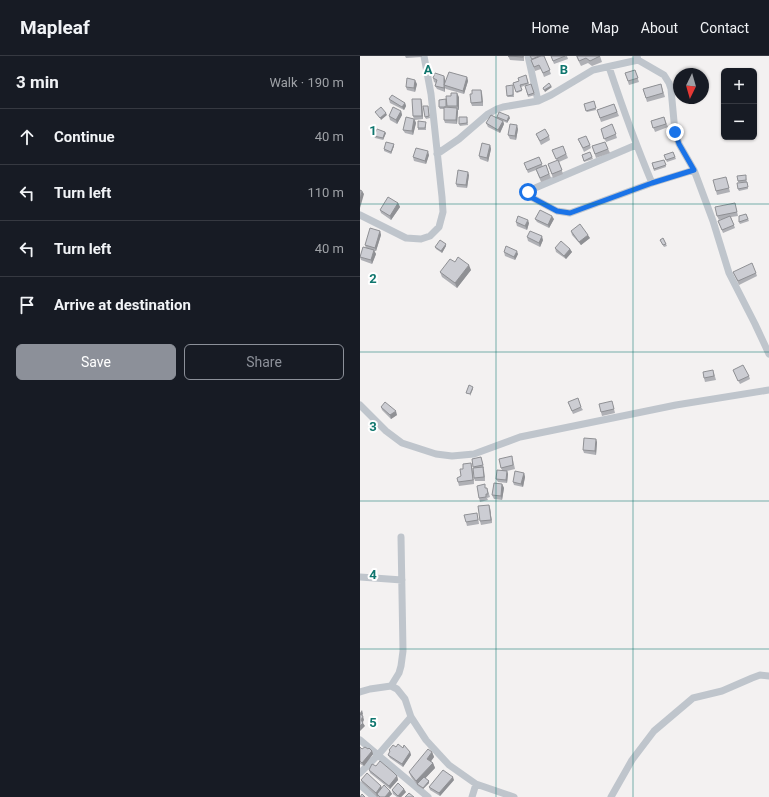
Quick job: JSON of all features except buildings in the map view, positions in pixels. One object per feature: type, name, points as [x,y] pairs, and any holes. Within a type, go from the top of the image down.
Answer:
[{"type":"street","points":[[360,215],[406,238],[421,239],[430,236],[439,227],[443,212],[430,94],[424,56]]},
{"type":"street","points":[[528,56],[538,101]]},
{"type":"street","points":[[437,154],[459,139],[488,114],[503,107],[538,101],[593,70],[609,67],[638,58],[664,75],[669,83],[671,89],[675,132],[679,144],[694,170],[713,221],[729,273],[769,354]]},
{"type":"street","points":[[609,67],[636,145],[652,183]]},
{"type":"street","points":[[636,145],[528,191],[527,195],[557,211],[570,213],[652,183],[694,170]]},
{"type":"street","points":[[360,405],[386,431],[402,443],[436,454],[452,456],[474,454],[520,437],[676,405],[769,390]]},
{"type":"street","points":[[391,686],[399,674],[403,651],[401,537]]},
{"type":"street","points":[[360,577],[402,580]]},
{"type":"street","points":[[611,797],[632,760],[654,731],[692,698],[722,691],[756,676],[769,676]]},
{"type":"street","points":[[360,692],[391,686],[396,689],[405,699],[411,717],[426,740],[449,765],[476,784],[514,797]]},
{"type":"street","points":[[360,774],[411,717]]},
{"type":"street","points":[[360,740],[428,797]]},
{"type":"street","points":[[472,797],[476,784]]},
{"type":"street","points":[[360,785],[374,797]]},
{"type":"route","points":[[528,192],[527,195],[557,211],[570,213],[652,183],[694,170],[679,144],[675,132]]}]
